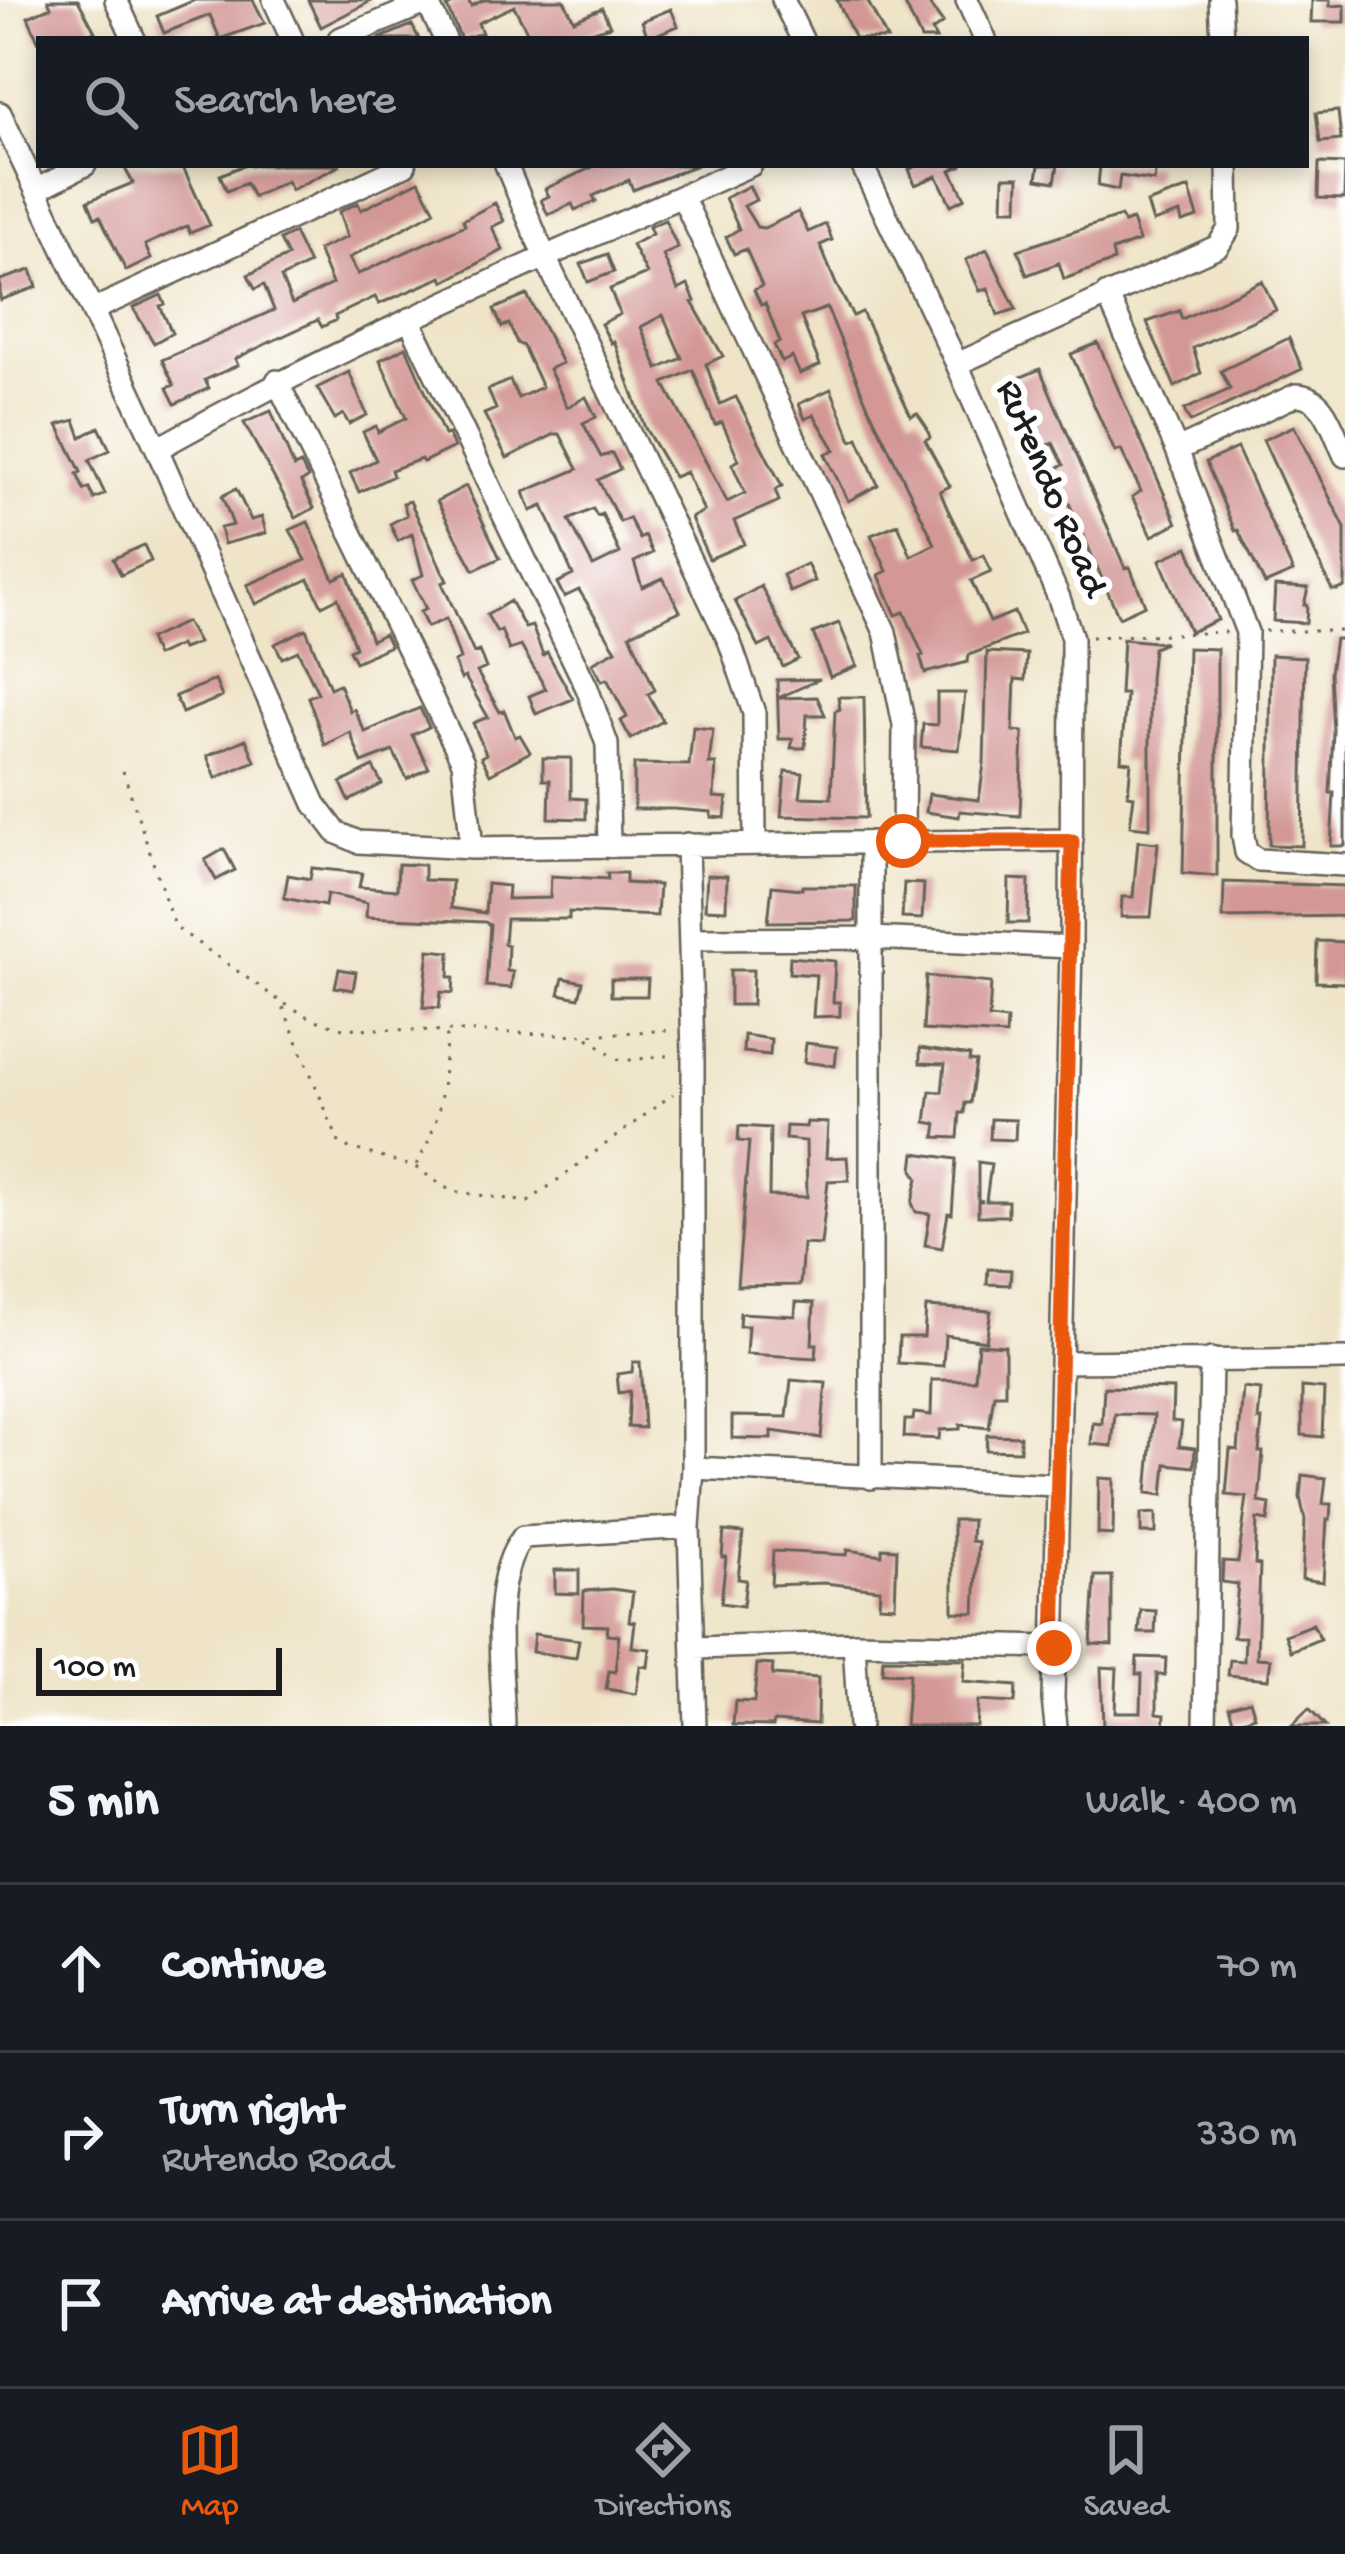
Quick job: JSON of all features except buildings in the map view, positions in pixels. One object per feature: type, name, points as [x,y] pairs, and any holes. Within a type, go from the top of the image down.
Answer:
[{"type":"street","points":[[116,0],[133,36]]},
{"type":"street","points":[[274,0],[291,36]]},
{"type":"street","points":[[783,0],[801,36]]},
{"type":"street","points":[[968,0],[984,36]]},
{"type":"street","points":[[1220,0],[1222,36]]},
{"type":"street","points":[[346,36],[428,1],[444,36]]},
{"type":"street","points":[[0,112],[315,804],[336,832],[358,842],[472,848],[1072,841]]},
{"type":"street","points":[[36,190],[79,168]]},
{"type":"street","points":[[93,310],[399,168]]},
{"type":"street","points":[[507,168],[544,255],[730,643],[754,713],[754,844]]},
{"type":"street","points":[[157,449],[278,381],[544,255],[744,168]]},
{"type":"street","name":"Rutendo Road","points":[[863,168],[957,364],[1072,638],[1056,1726]]},
{"type":"street","points":[[957,364],[1218,246],[1229,229],[1228,168]]},
{"type":"street","points":[[682,196],[885,632],[904,725],[903,841]]},
{"type":"street","points":[[1107,293],[1177,450],[1247,632],[1246,852],[1258,860],[1345,865]]},
{"type":"street","points":[[409,319],[587,688],[608,744],[609,846]]},
{"type":"street","points":[[278,381],[463,762],[472,848]]},
{"type":"street","points":[[1177,450],[1305,395],[1318,400],[1345,456]]},
{"type":"street","points":[[871,842],[871,1478]]},
{"type":"street","points":[[687,844],[693,1053],[689,1527],[695,1726]]},
{"type":"street","points":[[692,939],[871,938],[1071,947]]},
{"type":"street","points":[[1205,1726],[1211,1359]]},
{"type":"street","points":[[1062,1362],[1345,1359]]},
{"type":"street","points":[[693,1468],[1057,1485]]},
{"type":"street","points":[[504,1726],[502,1581],[510,1554],[523,1537],[689,1527]]},
{"type":"street","points":[[695,1648],[854,1643],[1054,1648]]},
{"type":"street","points":[[854,1643],[859,1726]]},
{"type":"path","points":[[1072,638],[1345,631]]},
{"type":"path","points":[[123,771],[174,926],[281,1002],[315,1020],[344,1028],[585,1035],[692,1028]]},
{"type":"path","points":[[281,1002],[340,1145],[415,1167],[451,1191],[528,1202],[693,1078]]},
{"type":"path","points":[[415,1167],[434,1135],[441,1108],[448,1030]]},
{"type":"path","points":[[585,1035],[621,1060],[693,1053]]},
{"type":"route","points":[[903,841],[1072,841],[1054,1648]]}]
